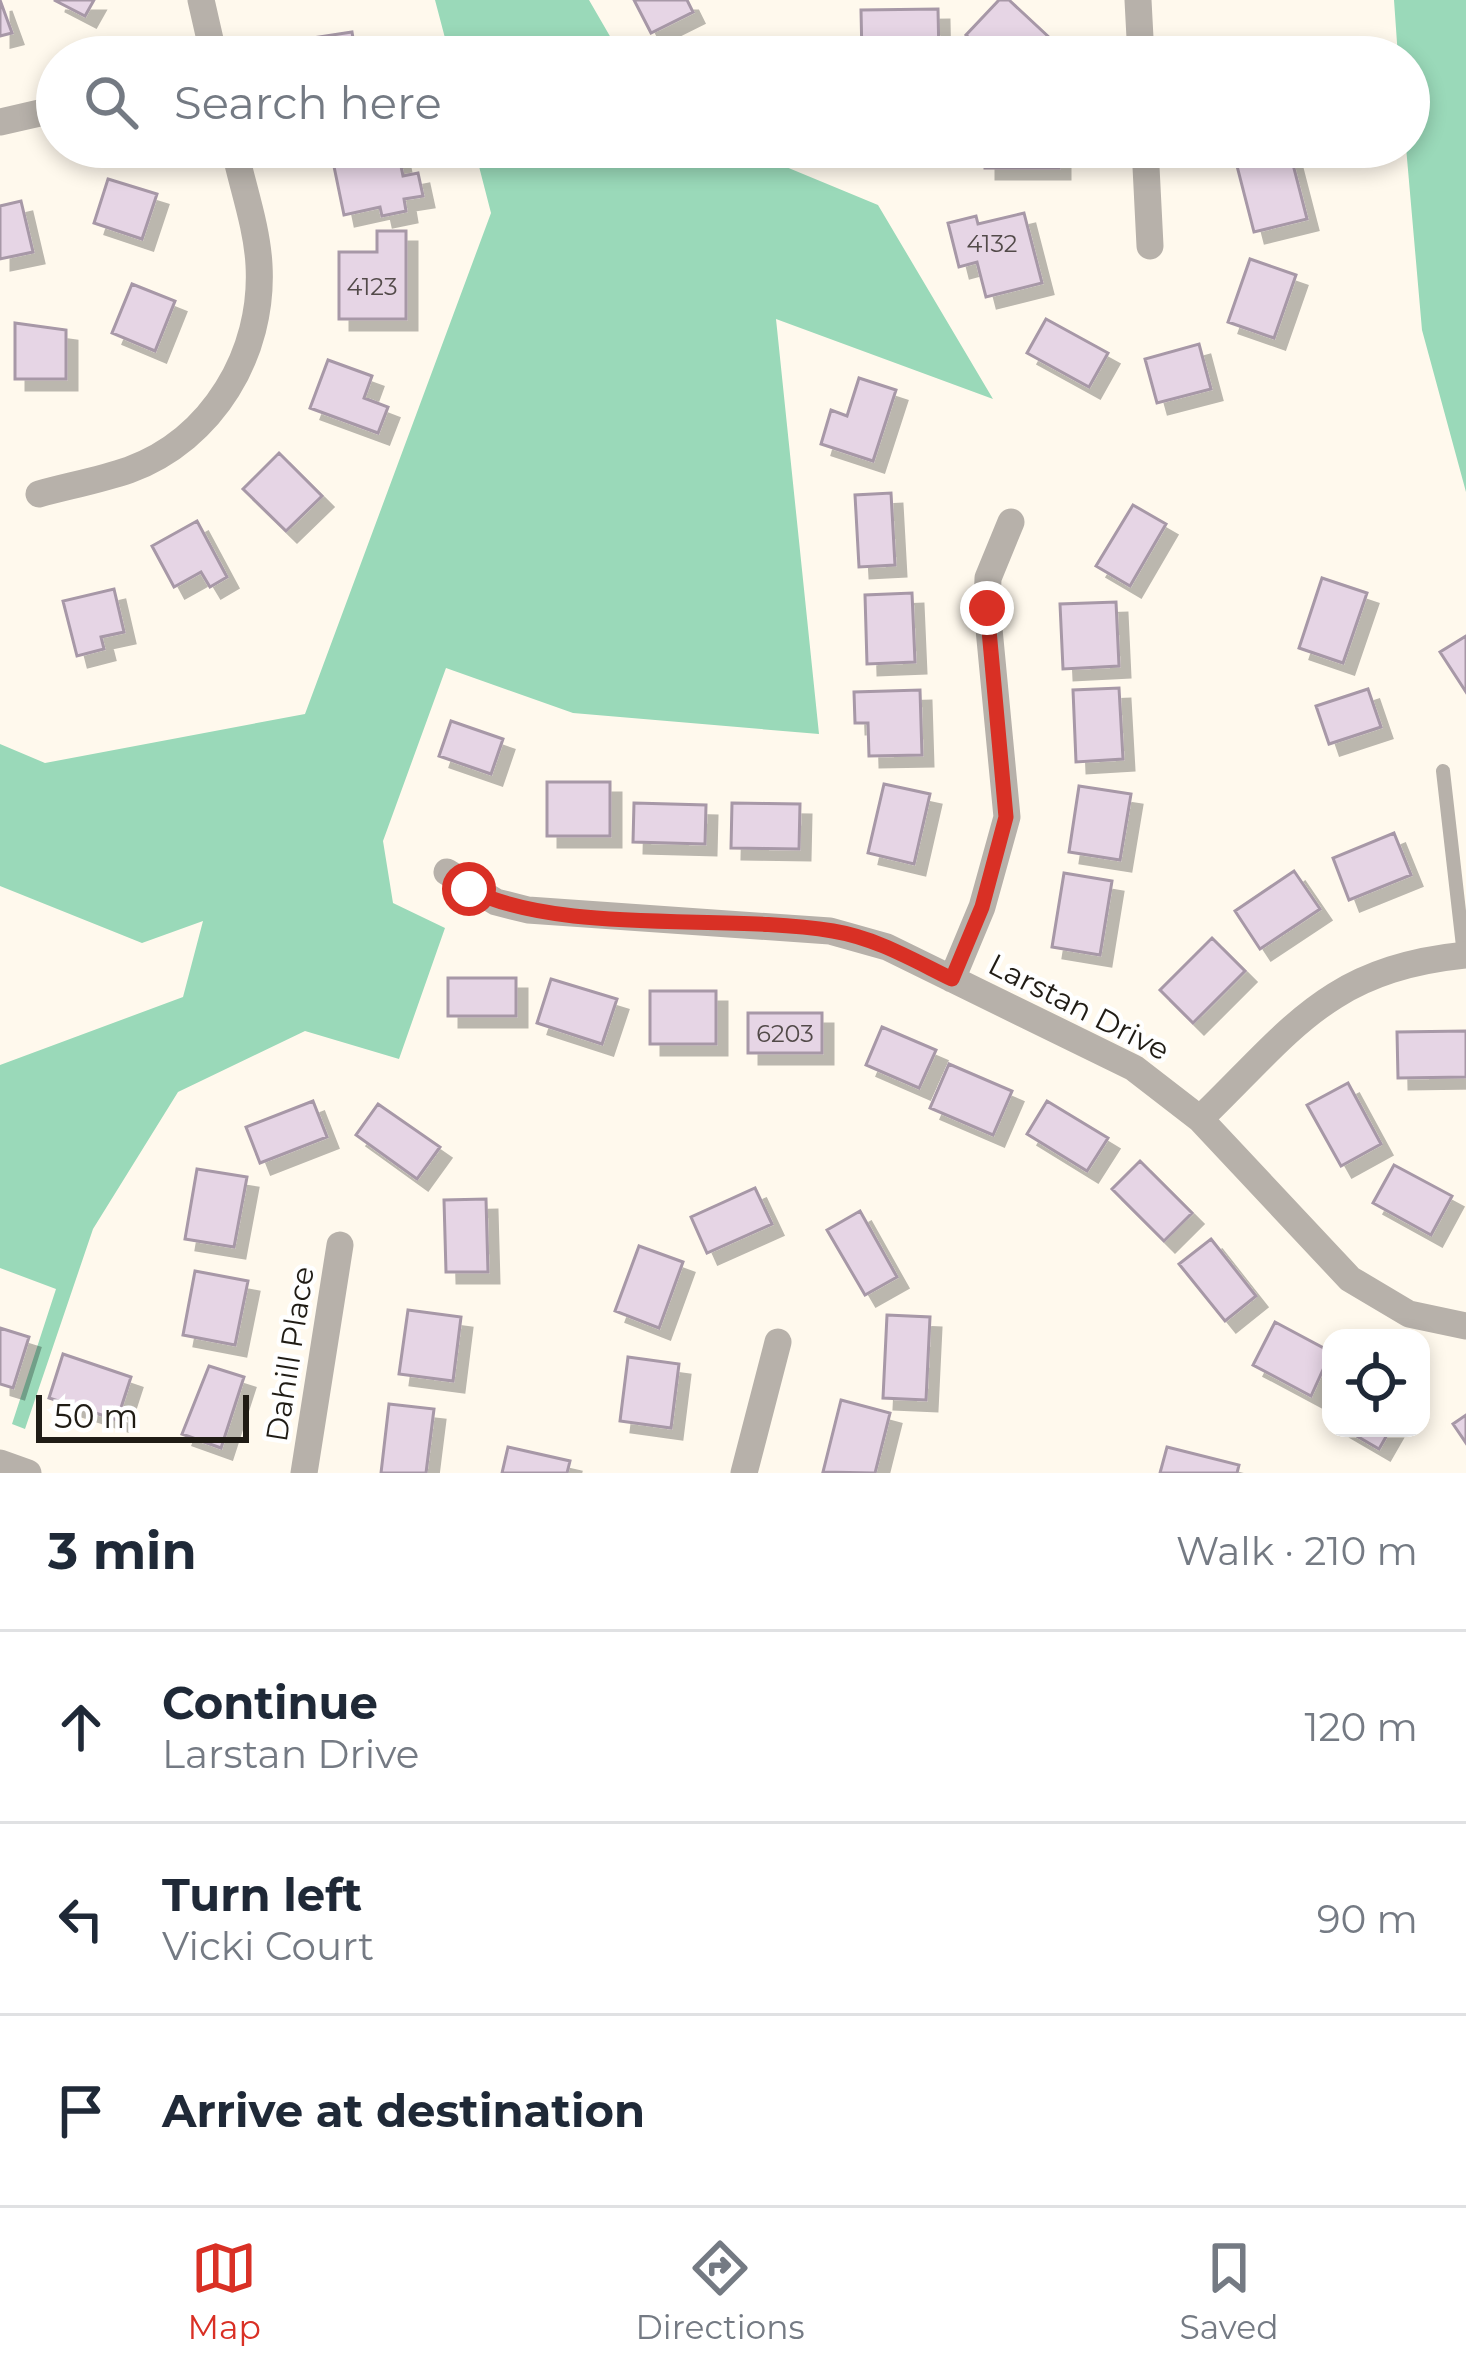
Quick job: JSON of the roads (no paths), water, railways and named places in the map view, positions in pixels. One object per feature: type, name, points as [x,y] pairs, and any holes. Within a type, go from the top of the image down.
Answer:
[{"type":"street","points":[[201,0],[209,36]]},
{"type":"street","points":[[1138,0],[1140,36]]},
{"type":"street","points":[[0,122],[36,114]]},
{"type":"street","points":[[39,494],[128,470],[158,456],[213,410],[235,378],[259,304],[259,261],[239,168]]},
{"type":"street","points":[[1146,168],[1150,246]]},
{"type":"street","points":[[952,979],[982,907],[1006,817],[987,608],[992,563],[1011,522]]},
{"type":"street","name":"Larstan Drive","points":[[447,872],[496,902],[528,910],[844,934],[886,946],[1134,1068],[1200,1119],[1350,1279],[1409,1314],[1466,1327]]},
{"type":"street","points":[[1200,1119],[1341,988],[1410,961],[1465,955]]},
{"type":"street","name":"Dahill Place","points":[[304,1473],[340,1245]]},
{"type":"street","points":[[744,1473],[778,1342]]},
{"type":"street","points":[[0,1463],[28,1473]]},
{"type":"lane","points":[[1443,770],[1465,955]]}]
